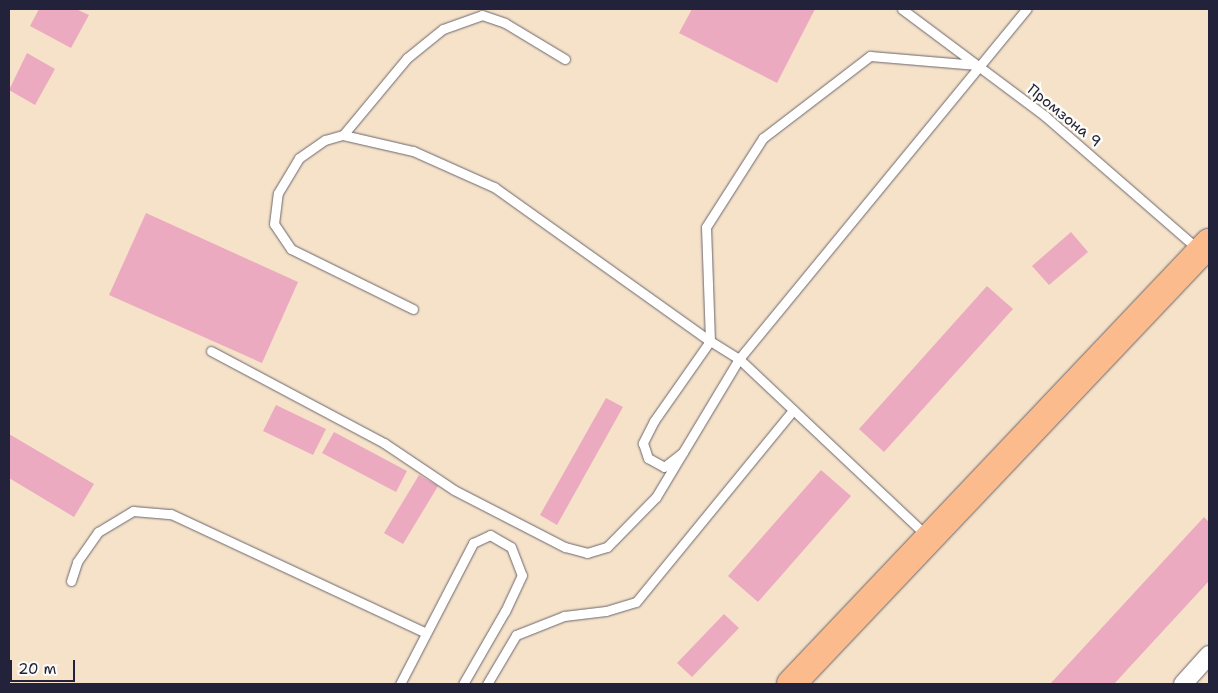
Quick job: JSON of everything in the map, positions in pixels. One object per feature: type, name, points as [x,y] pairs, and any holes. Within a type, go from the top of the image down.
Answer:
[{"type":"main road","points":[[792,684],[1205,247]]},
{"type":"street","points":[[1184,684],[1209,655]]},
{"type":"lane","name":"Промзона 9","points":[[902,9],[1045,116],[1205,247]]},
{"type":"lane","points":[[211,351],[384,443],[454,490],[565,548],[586,553],[607,547],[656,497],[739,359],[977,65],[1026,9]]},
{"type":"lane","points":[[343,135],[407,58],[443,29],[482,15],[506,23],[565,58]]},
{"type":"lane","points":[[683,452],[664,466],[648,458],[643,443],[654,421],[710,340],[706,227],[763,138],[870,56],[977,65]]},
{"type":"lane","points":[[413,309],[291,249],[274,224],[278,192],[299,158],[325,140],[343,135],[413,151],[494,187],[739,359],[930,538]]},
{"type":"lane","points":[[487,684],[516,635],[564,616],[606,611],[636,602],[793,410]]},
{"type":"lane","points":[[71,582],[78,562],[98,532],[133,510],[171,514],[424,632]]},
{"type":"lane","points":[[400,684],[424,632],[473,543],[490,535],[510,547],[522,575],[506,611],[463,684]]},
{"type":"building","points":[[39,9],[76,9],[89,15],[71,48],[30,26]]},
{"type":"building","points":[[692,9],[815,9],[777,83],[679,33]]},
{"type":"building","points":[[27,53],[55,69],[35,105],[9,90]]},
{"type":"building","points":[[146,213],[298,282],[262,363],[109,295]]},
{"type":"building","points":[[1071,232],[1088,252],[1049,285],[1032,266]]},
{"type":"building","points":[[987,286],[1013,309],[884,452],[859,429]]},
{"type":"building","points":[[606,398],[623,407],[557,525],[540,515]]},
{"type":"building","points":[[276,405],[326,429],[313,455],[263,431]]},
{"type":"building","points":[[334,432],[407,471],[396,492],[322,453]]},
{"type":"building","points":[[9,434],[94,484],[74,517],[9,478]]},
{"type":"building","points":[[821,470],[851,496],[758,602],[728,576]]},
{"type":"building","points":[[419,475],[438,486],[403,544],[384,533]]},
{"type":"building","points":[[1204,517],[1209,522],[1209,581],[1114,684],[1050,684]]},
{"type":"building","points":[[724,614],[739,628],[692,677],[677,663]]}]
